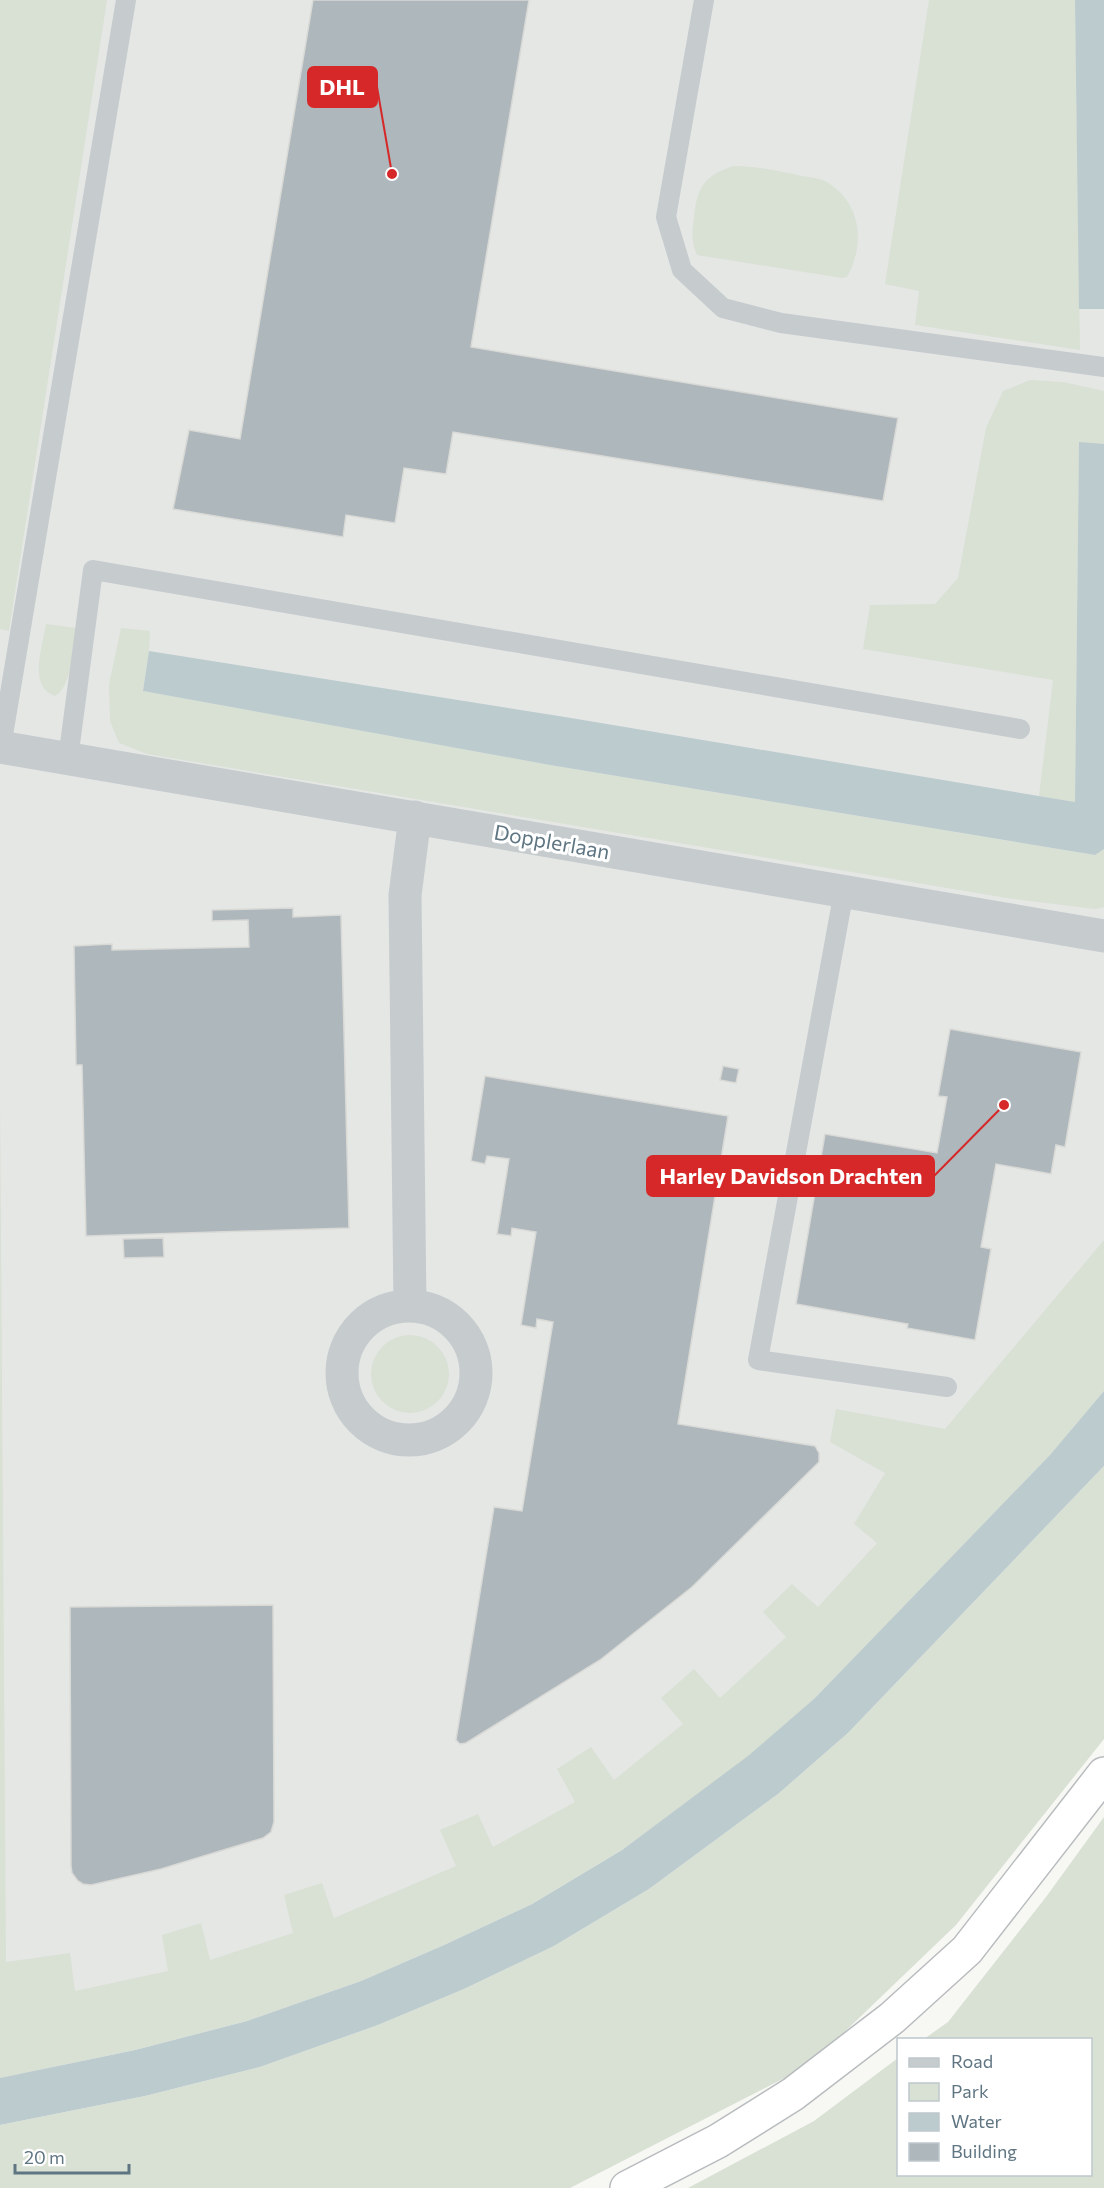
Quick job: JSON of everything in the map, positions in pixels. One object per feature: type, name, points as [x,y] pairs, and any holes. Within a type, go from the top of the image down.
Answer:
[{"type":"highway","points":[[627,2188],[718,2141],[793,2094],[892,2018],[967,1950],[1104,1774]]},
{"type":"street","name":"Dopplerlaan","points":[[0,747],[1104,936]]},
{"type":"street","points":[[410,1305],[405,895],[415,817]]},
{"type":"street","points":[[410,1305],[435,1310],[456,1324],[471,1344],[477,1368],[474,1393],[463,1415],[444,1431],[421,1440],[395,1439],[372,1430],[354,1413],[344,1390],[342,1366],[349,1341],[364,1322],[386,1309],[410,1305]]},
{"type":"lane","points":[[0,747],[126,0]]},
{"type":"lane","points":[[704,0],[666,217],[682,270],[723,308],[781,323],[1104,368]]},
{"type":"lane","points":[[68,759],[93,570],[1020,729]]},
{"type":"lane","points":[[844,891],[758,1360],[947,1388]]},
{"type":"shaded area","points":[[0,0],[1104,0],[1104,1427],[801,1755],[0,2091]]},
{"type":"green space","points":[[0,0],[107,0],[9,631],[0,629]]},
{"type":"green space","points":[[929,0],[1075,0],[1080,350],[915,325],[919,291],[885,284]]},
{"type":"green space","points":[[734,166],[816,178],[837,189],[853,211],[857,224],[857,250],[847,277],[697,255],[692,232],[700,190],[709,178]]},
{"type":"green space","points":[[1030,380],[1063,382],[1104,391],[1104,444],[1079,443],[1075,802],[1039,796],[1053,680],[863,649],[870,605],[935,604],[958,578],[986,428],[1003,391]]},
{"type":"green space","points":[[46,624],[76,628],[68,676],[61,691],[55,696],[46,691],[39,675],[40,654]]},
{"type":"green space","points":[[121,628],[150,631],[143,691],[550,765],[1094,855],[1104,849],[1104,907],[1095,909],[1007,898],[147,754],[119,743],[110,721],[109,684]]},
{"type":"green space","points":[[0,1092],[6,1962],[70,1953],[75,1991],[168,1971],[162,1935],[201,1923],[210,1960],[293,1933],[284,1895],[322,1883],[334,1918],[456,1866],[440,1830],[478,1814],[493,1847],[575,1802],[557,1769],[591,1747],[614,1780],[683,1724],[661,1698],[694,1669],[720,1698],[786,1637],[763,1612],[792,1584],[818,1607],[877,1543],[854,1524],[885,1473],[830,1442],[836,1409],[945,1429],[1104,1240],[1104,1391],[1050,1455],[815,1698],[749,1756],[622,1850],[532,1904],[361,1981],[247,2021],[135,2050],[0,2078]]},
{"type":"green space","points":[[402,1335],[418,1335],[432,1341],[443,1352],[449,1366],[449,1382],[443,1396],[432,1407],[418,1413],[402,1413],[388,1407],[377,1396],[371,1382],[371,1366],[377,1352],[388,1341]]},
{"type":"green space","points":[[1104,1466],[1104,1739],[956,1925],[810,2065],[570,2188],[0,2188],[0,2125],[145,2096],[260,2067],[378,2025],[464,1989],[554,1946],[649,1889],[778,1794],[848,1733]]},
{"type":"green space","points":[[1104,1817],[1104,2188],[688,2188],[814,2121],[897,2059],[897,2176],[1092,2176],[1092,2038],[925,2038],[948,2022],[1046,1897]]},
{"type":"water","points":[[1075,0],[1104,0],[1104,309],[1079,309]]},
{"type":"water","points":[[1079,442],[1104,444],[1104,849],[1095,855],[550,765],[143,691],[149,651],[565,717],[1075,802]]},
{"type":"water","points":[[1104,1391],[1104,1466],[848,1733],[778,1794],[649,1889],[554,1946],[464,1989],[378,2025],[260,2067],[145,2096],[0,2125],[0,2078],[135,2050],[247,2021],[361,1981],[532,1904],[622,1850],[748,1756],[815,1698],[1050,1455]]},
{"type":"building","points":[[313,0],[529,0],[471,347],[898,418],[883,501],[453,432],[446,474],[404,468],[395,523],[346,515],[343,537],[173,509],[189,430],[240,439]]},
{"type":"building","points":[[293,908],[293,917],[341,915],[349,1228],[86,1236],[82,1065],[76,1065],[74,946],[112,944],[112,950],[249,947],[248,920],[212,921],[212,910]]},
{"type":"building","points":[[950,1029],[1081,1052],[1065,1147],[1056,1145],[1051,1174],[996,1164],[981,1247],[991,1249],[975,1340],[907,1328],[908,1324],[796,1304],[825,1134],[937,1153],[947,1097],[938,1096]]},
{"type":"building","points":[[723,1066],[739,1069],[736,1083],[720,1080]]},
{"type":"building","points":[[485,1076],[728,1116],[678,1424],[815,1446],[819,1453],[819,1462],[692,1587],[600,1660],[466,1743],[460,1744],[456,1740],[494,1507],[522,1511],[553,1322],[537,1319],[536,1328],[521,1325],[536,1232],[512,1228],[511,1236],[497,1234],[509,1159],[487,1156],[485,1164],[471,1161]]},
{"type":"building","points":[[163,1238],[164,1257],[124,1258],[123,1239]]},
{"type":"building","points":[[273,1605],[274,1822],[271,1832],[263,1838],[161,1869],[91,1885],[78,1881],[72,1873],[71,1866],[70,1607]]},
{"type":"place","name":"DHL","points":[[392,174]]},
{"type":"place","name":"Harley Davidson Drachten","points":[[1004,1105]]}]
